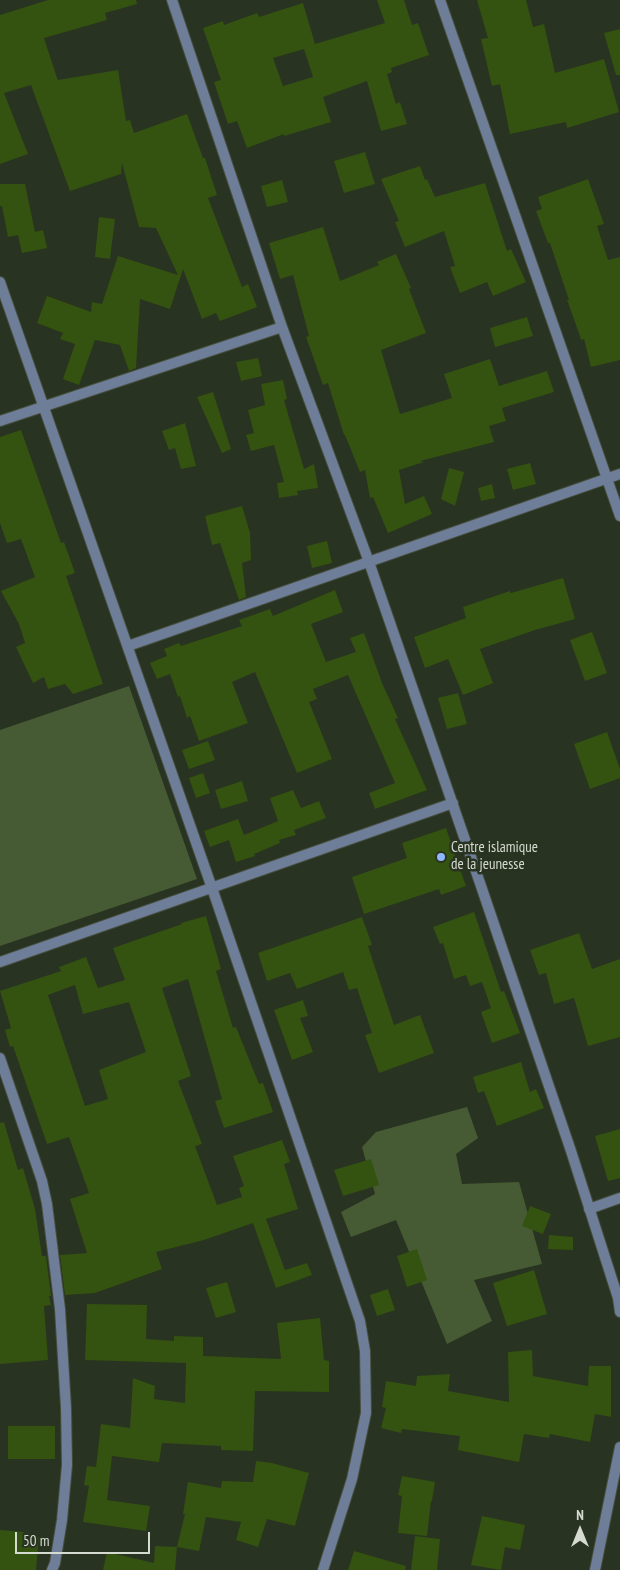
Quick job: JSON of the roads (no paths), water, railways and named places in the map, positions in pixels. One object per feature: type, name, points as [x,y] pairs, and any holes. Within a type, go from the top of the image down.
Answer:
[{"type":"street","points":[[172,0],[282,327],[369,562],[453,803],[571,1151],[618,1298],[620,1312]]},
{"type":"street","points":[[440,0],[620,516]]},
{"type":"street","points":[[0,282],[212,888],[360,1321],[365,1351],[366,1413],[352,1479],[323,1570]]},
{"type":"street","points":[[0,421],[282,327]]},
{"type":"street","points":[[128,646],[620,474]]},
{"type":"street","points":[[0,962],[453,803]]},
{"type":"street","points":[[0,1058],[42,1181],[47,1204],[60,1310],[66,1408],[66,1465],[62,1520],[55,1563],[52,1570]]},
{"type":"street","points":[[589,1208],[620,1198]]},
{"type":"street","points":[[595,1570],[620,1447]]},
{"type":"place","name":"Centre islamique de la jeunesse","points":[[441,857]]}]
